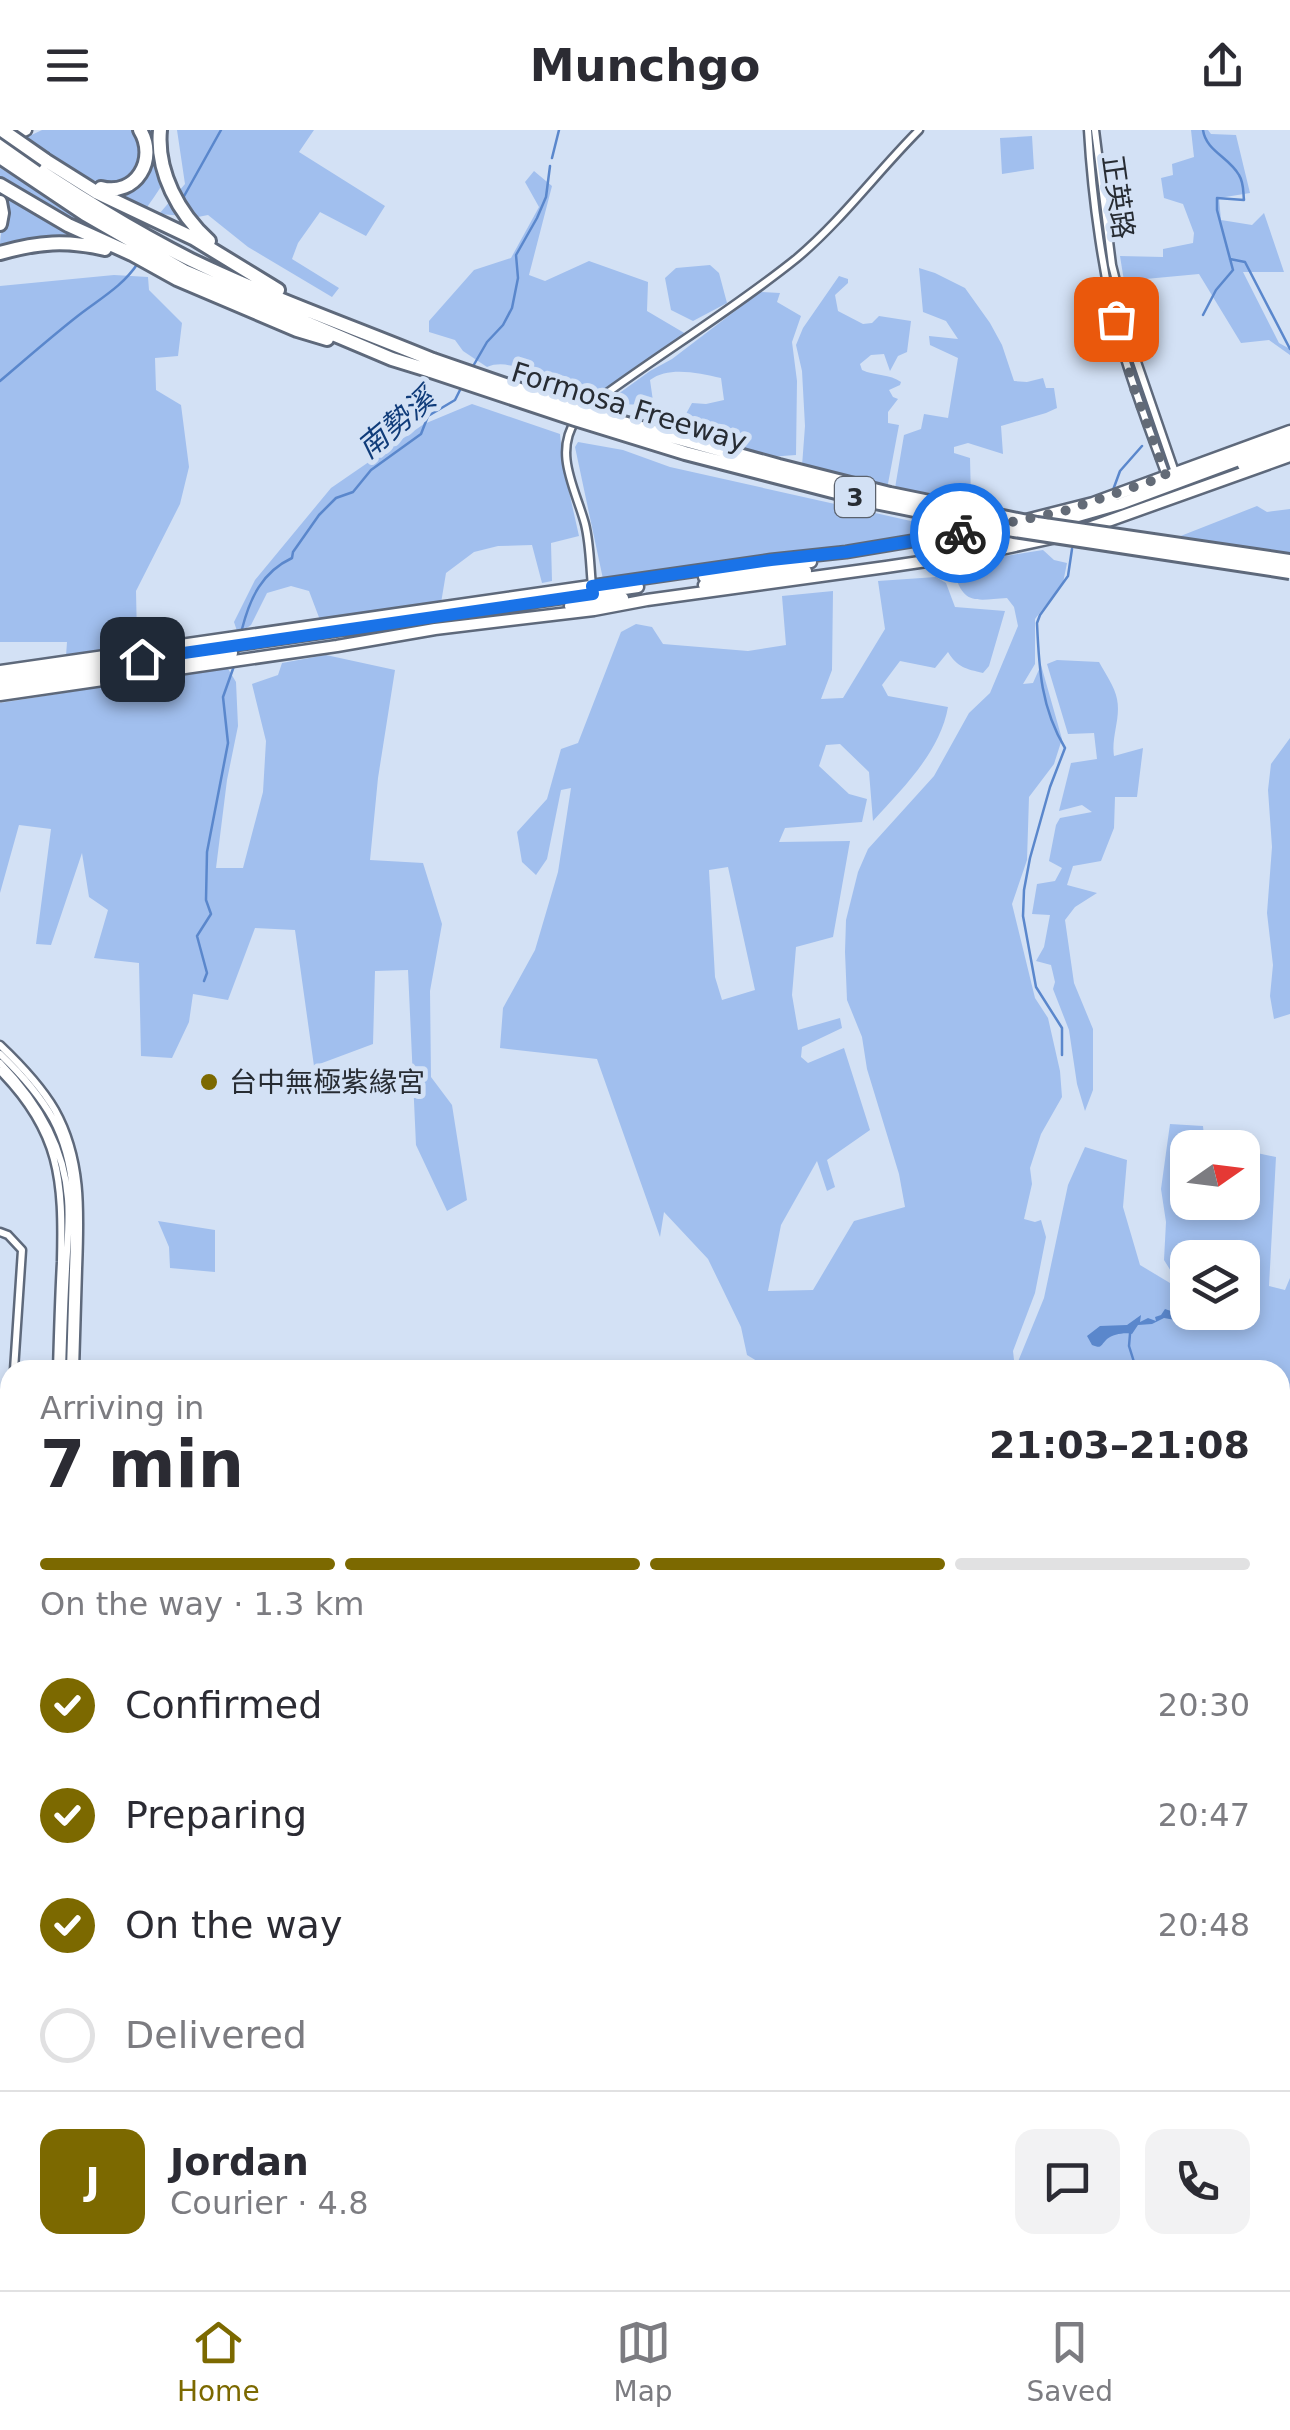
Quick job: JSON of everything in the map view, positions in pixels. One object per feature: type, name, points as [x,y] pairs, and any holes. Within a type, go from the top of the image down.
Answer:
[{"type":"highway","points":[[2,130],[33,166],[116,190],[138,177],[146,161],[147,142],[140,130]]},
{"type":"highway","points":[[160,130],[167,180],[182,211],[212,244],[255,276]]},
{"type":"highway","name":"Formosa Freeway","points":[[0,143],[33,166],[85,214],[125,229],[183,270],[321,316],[395,352],[575,419],[875,502],[1014,530],[1290,572]]},
{"type":"highway","name":"Formosa Freeway","points":[[0,157],[33,166]]},
{"type":"highway","points":[[65,173],[96,192],[194,238],[286,295],[395,352]]},
{"type":"highway","points":[[0,185],[97,243],[183,270],[297,330],[395,352]]},
{"type":"highway","points":[[0,202],[0,224]]},
{"type":"highway","points":[[0,253],[42,242],[97,243]]},
{"type":"highway","name":"Formosa Freeway","points":[[432,366],[587,413],[890,494],[1036,524],[1290,561]]},
{"type":"main road","points":[[0,143],[26,130]]},
{"type":"main road","points":[[1175,486],[1290,432]]},
{"type":"main road","points":[[0,675],[884,561],[1034,536],[1068,527],[1290,441]]},
{"type":"main road","points":[[0,695],[470,624],[771,560],[846,552],[1008,524],[1175,486],[1290,452]]},
{"type":"main road","points":[[0,687],[593,598]]},
{"type":"street","points":[[593,598],[585,524],[575,500],[566,457],[572,426],[586,409],[719,318],[798,257],[919,130]]},
{"type":"street","name":"正英路","points":[[1088,130],[1101,244],[1120,342],[1132,383],[1175,486]]},
{"type":"street","name":"正英路","points":[[1096,130],[1118,287],[1175,486]]},
{"type":"street","points":[[0,1045],[54,1109],[74,1163],[80,1216],[73,1360]]},
{"type":"street","points":[[0,1054],[42,1100],[55,1122],[71,1173],[75,1216],[72,1360]]},
{"type":"street","points":[[0,1063],[40,1111],[65,1174],[68,1214],[61,1360]]},
{"type":"street","points":[[0,1071],[37,1115],[58,1170],[62,1214],[60,1360]]},
{"type":"street","points":[[0,1232],[22,1250],[15,1360]]},
{"type":"shaded area","points":[[42,130],[131,130],[138,145],[137,161],[119,181],[94,180],[44,156],[43,148],[39,151],[23,139]]},
{"type":"shaded area","points":[[145,130],[152,130],[153,148],[167,148],[168,158],[164,180],[146,209],[108,192],[141,179]]},
{"type":"shaded area","points":[[177,130],[314,130],[299,152],[385,206],[366,236],[320,212],[298,243],[292,259],[339,288],[332,297],[248,247],[208,215],[159,214],[185,184]]},
{"type":"shaded area","points":[[1191,130],[1236,135],[1250,193],[1219,198],[1221,220],[1252,225],[1264,213],[1284,272],[1243,272],[1279,343],[1290,349],[1290,355],[1269,340],[1241,343],[1199,274],[1124,281],[1120,256],[1163,257],[1163,249],[1193,243],[1194,233],[1183,204],[1164,198],[1161,178],[1173,175],[1172,164],[1194,157]]},
{"type":"shaded area","points":[[1032,136],[1034,169],[1002,174],[1000,138]]},
{"type":"shaded area","points":[[0,168],[112,236],[108,242],[36,202],[0,177]]},
{"type":"shaded area","points":[[534,171],[552,186],[529,275],[545,281],[589,261],[648,282],[647,311],[686,334],[582,404],[541,389],[543,377],[508,365],[487,367],[463,351],[455,340],[429,332],[429,321],[474,270],[511,258],[539,207],[525,182]]},
{"type":"shaded area","points":[[0,191],[90,241],[45,237],[0,246],[4,212]]},
{"type":"shaded area","points":[[710,265],[719,273],[727,303],[693,321],[671,310],[665,278],[676,268]]},
{"type":"shaded area","points":[[919,268],[965,288],[1002,345],[1014,381],[1043,378],[1046,388],[1054,388],[1057,408],[1001,426],[1003,454],[968,443],[954,447],[954,453],[970,458],[971,499],[895,488],[904,435],[921,429],[924,414],[948,418],[958,358],[930,345],[929,336],[958,339],[946,321],[923,312]]},
{"type":"shaded area","points":[[114,275],[148,277],[149,290],[182,323],[178,356],[155,358],[156,390],[181,405],[189,467],[180,504],[136,591],[137,638],[105,655],[66,656],[67,642],[0,642],[0,286]]},
{"type":"shaded area","points":[[839,276],[848,279],[848,283],[835,295],[838,311],[863,324],[872,323],[879,316],[911,321],[907,352],[898,356],[890,371],[884,354],[871,355],[860,364],[862,370],[901,382],[889,390],[898,399],[888,412],[888,423],[899,425],[887,489],[802,466],[805,426],[802,371],[796,345],[803,328]]},
{"type":"shaded area","points":[[760,292],[780,293],[777,302],[801,316],[792,342],[797,381],[796,455],[768,457],[676,432],[692,403],[724,400],[721,378],[666,373],[650,380],[653,401],[607,402],[672,359]]},
{"type":"shaded area","points":[[472,404],[560,434],[579,536],[551,543],[552,581],[542,583],[532,545],[498,546],[474,552],[446,573],[441,603],[320,620],[309,591],[291,586],[267,593],[251,625],[238,634],[234,622],[255,580],[331,488],[424,424]]},
{"type":"shaded area","points":[[578,442],[623,450],[670,467],[951,530],[603,579],[575,447]]},
{"type":"shaded area","points":[[1257,506],[1267,512],[1290,509],[1290,557],[1173,539]]},
{"type":"shaded area","points":[[1043,550],[1054,560],[1067,563],[1063,583],[1035,619],[1035,664],[1023,684],[1033,683],[1041,665],[1062,739],[1054,764],[1029,797],[1027,860],[1012,904],[1035,998],[1048,1018],[1062,1097],[1041,1134],[1030,1168],[1032,1184],[1024,1219],[1041,1220],[1046,1237],[1035,1293],[1013,1351],[1014,1360],[755,1360],[747,1355],[741,1327],[708,1259],[664,1212],[660,1237],[597,1059],[500,1048],[503,1008],[535,950],[558,872],[571,788],[561,790],[547,859],[536,875],[522,862],[517,832],[547,799],[561,749],[578,743],[621,632],[636,624],[652,627],[663,644],[748,651],[786,645],[782,596],[833,591],[832,670],[821,699],[843,698],[885,629],[878,581],[936,577],[946,583],[955,607],[1005,611],[989,666],[983,673],[967,669],[948,652],[935,668],[900,661],[882,685],[888,696],[948,707],[929,754],[873,821],[869,772],[840,744],[826,745],[819,766],[849,794],[867,799],[862,822],[785,828],[779,842],[850,841],[833,937],[796,947],[792,995],[798,1030],[840,1018],[842,1028],[802,1047],[801,1057],[808,1063],[844,1048],[870,1130],[827,1160],[835,1187],[827,1191],[817,1161],[781,1225],[768,1291],[813,1290],[854,1221],[905,1207],[862,1037],[847,1000],[846,920],[868,849],[934,776],[969,713],[990,693],[1018,626],[1014,607],[1007,598],[987,600],[967,595],[954,571],[936,567]],"holes":[[[728,867],[755,990],[722,1000],[715,977],[709,870]]]},
{"type":"shaded area","points":[[326,655],[395,670],[370,860],[423,863],[442,924],[430,991],[431,1077],[452,1105],[467,1200],[447,1211],[416,1145],[408,970],[375,971],[373,1044],[314,1066],[295,930],[255,928],[228,1000],[193,994],[189,1022],[172,1058],[141,1056],[139,963],[94,958],[108,910],[89,897],[82,853],[51,945],[36,944],[51,829],[19,825],[0,893],[0,703],[227,667],[236,682],[238,726],[216,868],[243,868],[263,792],[266,741],[252,684],[278,675],[282,663]]},
{"type":"shaded area","points":[[1057,660],[1099,662],[1117,699],[1114,756],[1143,748],[1137,797],[1115,797],[1114,828],[1101,861],[1073,866],[1067,885],[1097,893],[1075,907],[1065,920],[1074,983],[1093,1029],[1093,1090],[1085,1111],[1069,1030],[1053,989],[1051,965],[1036,961],[1044,947],[1050,915],[1032,914],[1037,884],[1055,881],[1062,868],[1049,861],[1060,818],[1092,812],[1082,805],[1059,811],[1071,763],[1097,759],[1094,733],[1068,734],[1047,664]]},
{"type":"shaded area","points":[[1290,738],[1290,1014],[1274,1019],[1267,913],[1272,847],[1268,790],[1271,764]]},
{"type":"shaded area","points":[[1170,1124],[1203,1126],[1203,1130],[1170,1130],[1170,1220],[1260,1220],[1260,1154],[1276,1157],[1269,1286],[1285,1290],[1290,1278],[1290,1360],[1019,1360],[1044,1298],[1068,1185],[1085,1147],[1127,1160],[1123,1207],[1140,1265],[1170,1283],[1170,1330],[1260,1330],[1260,1240],[1170,1240],[1170,1270],[1164,1260],[1166,1222],[1161,1189]]},
{"type":"shaded area","points":[[158,1221],[215,1230],[215,1272],[170,1268],[169,1247]]},
{"type":"shaded area","points":[[1165,1309],[1170,1311],[1170,1319],[1138,1325],[1132,1334],[1113,1336],[1099,1347],[1092,1345],[1087,1336],[1100,1326],[1127,1325],[1141,1315],[1140,1322],[1148,1318],[1156,1321],[1155,1317]]},
{"type":"waterway","name":"南勢溪","points":[[183,198],[221,130]]},
{"type":"waterway","points":[[552,158],[559,130]]},
{"type":"waterway","points":[[1203,130],[1208,143],[1239,175],[1244,200],[1217,198],[1233,270],[1216,290],[1203,315]]},
{"type":"waterway","name":"南勢溪","points":[[472,368],[512,308],[518,278],[516,255],[546,197],[550,166]]},
{"type":"waterway","points":[[1230,259],[1245,262],[1290,349]]},
{"type":"waterway","name":"南勢溪","points":[[0,381],[119,285],[138,263]]},
{"type":"waterway","name":"南勢溪","points":[[242,629],[259,587],[292,558],[319,515],[336,498],[353,492],[371,470],[421,434],[428,416],[455,400],[461,388]]},
{"type":"waterway","points":[[1113,490],[1120,471],[1142,446]]},
{"type":"waterway","points":[[1062,1055],[1062,1028],[1036,987],[1023,916],[1030,858],[1065,748],[1046,703],[1037,623],[1068,576],[1072,549]]},
{"type":"waterway","name":"南勢溪","points":[[204,981],[207,973],[197,936],[211,914],[206,900],[207,852],[228,743],[223,697],[234,666]]},
{"type":"waterway","points":[[1130,1334],[1133,1360]]},
{"type":"way so far","points":[[960,533],[1064,511],[1166,476],[1132,383],[1116,319]]},
{"type":"place","name":"台中無極紫緣宮","points":[[209,1082]]},
{"type":"route","points":[[142,659],[593,594],[592,586],[960,533]]}]
